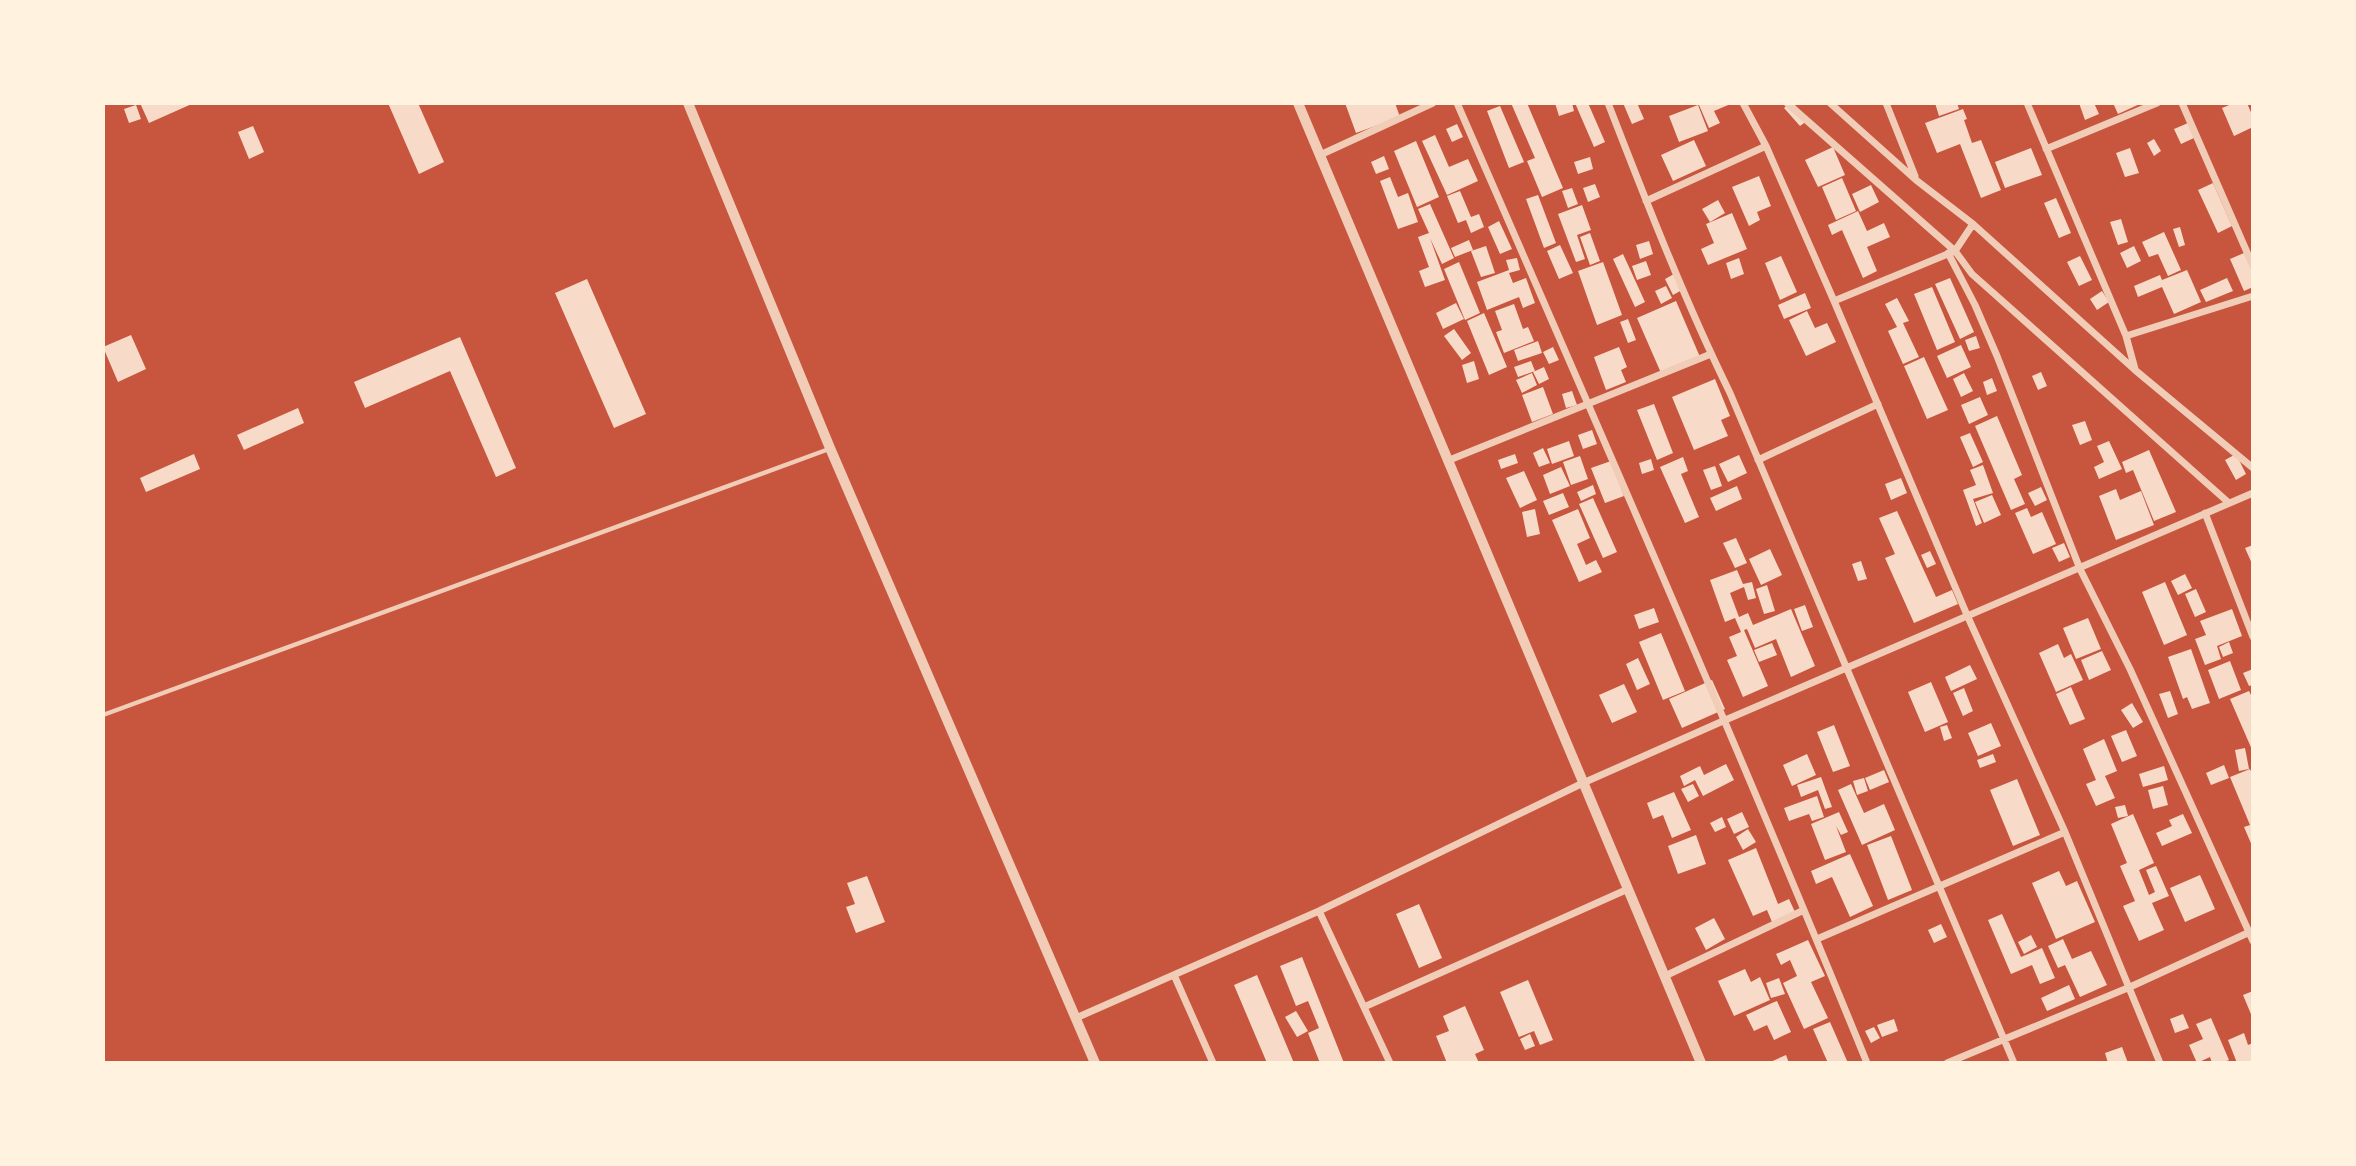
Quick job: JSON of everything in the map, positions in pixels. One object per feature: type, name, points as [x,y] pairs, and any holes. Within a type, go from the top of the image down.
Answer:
[{"type":"street","points":[[688,103],[830,449],[1095,1063]]},
{"type":"street","points":[[1298,103],[1665,976],[1698,1062]]},
{"type":"street","points":[[1320,155],[1433,103]]},
{"type":"street","points":[[1457,103],[1588,402],[1817,939],[1867,1063]]},
{"type":"street","points":[[1608,103],[1710,354],[1758,460],[2014,1063]]},
{"type":"street","points":[[1743,103],[1766,146],[1967,615],[2065,832],[2160,1063]]},
{"type":"street","points":[[1787,103],[1972,274],[2229,503]]},
{"type":"street","points":[[1830,103],[1916,180],[1973,224],[2135,370],[2253,468]]},
{"type":"street","points":[[1886,103],[1916,180]]},
{"type":"street","points":[[2027,103],[2126,336],[2135,370]]},
{"type":"street","points":[[2046,149],[2157,103]]},
{"type":"street","points":[[2182,103],[2253,267]]},
{"type":"street","points":[[1646,201],[1766,146]]},
{"type":"street","points":[[1834,301],[1951,252],[1973,224]]},
{"type":"street","points":[[1951,252],[1975,304],[2080,569],[2130,669],[2251,931],[2253,941]]},
{"type":"street","points":[[2126,336],[2253,296]]},
{"type":"street","points":[[1447,461],[1710,354]]},
{"type":"street","points":[[1758,460],[1878,404]]},
{"type":"street","points":[[1076,1018],[1319,911],[1583,783],[2253,493]]},
{"type":"street","points":[[2205,513],[2249,617],[2253,637]]},
{"type":"street","points":[[1817,939],[1941,888],[2065,832]]},
{"type":"street","points":[[1364,1007],[1628,889]]},
{"type":"street","points":[[1665,976],[1804,910]]},
{"type":"street","points":[[1319,911],[1388,1062]]},
{"type":"street","points":[[1947,1063],[2130,987],[2251,931]]},
{"type":"street","points":[[1174,975],[1213,1063]]},
{"type":"lane","points":[[103,715],[830,449]]},
{"type":"building","points":[[140,103],[194,103],[149,123]]},
{"type":"building","points":[[388,103],[418,103],[444,162],[419,174]]},
{"type":"building","points":[[1345,103],[1395,103],[1400,117],[1356,133]]},
{"type":"building","points":[[1511,103],[1527,103],[1563,188],[1542,197],[1527,161],[1535,158]]},
{"type":"building","points":[[1555,103],[1572,103],[1574,111],[1559,116]]},
{"type":"building","points":[[1575,103],[1588,103],[1605,142],[1594,147]]},
{"type":"building","points":[[1623,103],[1637,103],[1644,119],[1632,124]]},
{"type":"building","points":[[1733,103],[1714,111],[1720,123],[1709,128],[1699,105]]},
{"type":"building","points":[[1790,103],[1808,120],[1800,126],[1784,108]]},
{"type":"building","points":[[1935,103],[1957,103],[1959,109],[1939,116]]},
{"type":"building","points":[[2079,103],[2094,103],[2099,114],[2085,120]]},
{"type":"building","points":[[2113,103],[2142,103],[2118,114]]},
{"type":"building","points":[[2234,103],[2247,103],[2253,117],[2253,127],[2234,136],[2222,108]]},
{"type":"building","points":[[136,105],[141,119],[129,123],[124,109]]},
{"type":"building","points":[[1698,105],[1708,131],[1679,142],[1669,116]]},
{"type":"building","points":[[1500,106],[1524,162],[1509,168],[1487,111]]},
{"type":"building","points":[[1963,109],[1972,143],[1981,140],[2001,190],[1981,198],[1960,144],[1937,153],[1925,123]]},
{"type":"building","points":[[2188,123],[2194,138],[2181,144],[2174,129]]},
{"type":"building","points":[[1457,124],[1463,137],[1452,142],[1446,129]]},
{"type":"building","points":[[253,126],[264,152],[249,159],[238,132]]},
{"type":"building","points":[[1435,135],[1449,167],[1468,159],[1478,181],[1447,195],[1422,141]]},
{"type":"building","points":[[2154,139],[2161,151],[2154,156],[2147,143]]},
{"type":"building","points":[[1694,140],[1706,166],[1673,181],[1661,155]]},
{"type":"building","points":[[1416,141],[1439,197],[1417,207],[1394,151]]},
{"type":"building","points":[[1833,147],[1845,175],[1818,187],[1805,160]]},
{"type":"building","points":[[2031,148],[2042,175],[2005,188],[1995,162]]},
{"type":"building","points":[[2130,148],[2139,173],[2125,177],[2116,153]]},
{"type":"building","points":[[1384,156],[1389,169],[1376,174],[1371,162]]},
{"type":"building","points":[[1590,157],[1593,169],[1578,174],[1574,162]]},
{"type":"building","points":[[1759,176],[1771,206],[1757,212],[1760,220],[1749,226],[1732,187]]},
{"type":"building","points":[[1390,177],[1398,197],[1408,193],[1418,222],[1398,229],[1380,181]]},
{"type":"building","points":[[1842,178],[1856,211],[1836,220],[1822,187]]},
{"type":"building","points":[[2213,183],[2232,226],[2218,233],[2198,190]]},
{"type":"building","points":[[1595,184],[1600,197],[1588,202],[1583,188]]},
{"type":"building","points":[[1871,185],[1879,202],[1860,212],[1852,194]]},
{"type":"building","points":[[1572,188],[1578,204],[1568,208],[1562,191]]},
{"type":"building","points":[[1460,191],[1471,217],[1479,214],[1484,227],[1471,233],[1466,220],[1458,223],[1447,196]]},
{"type":"building","points":[[1538,195],[1556,243],[1544,248],[1526,199]]},
{"type":"building","points":[[2056,198],[2071,233],[2059,238],[2044,203]]},
{"type":"building","points":[[1718,200],[1725,213],[1710,222],[1702,209]]},
{"type":"building","points":[[1430,204],[1454,258],[1442,264],[1430,238],[1445,280],[1425,287],[1419,271],[1429,267],[1418,237],[1429,233],[1418,209]]},
{"type":"building","points":[[1582,205],[1591,230],[1577,235],[1585,259],[1576,262],[1558,214]]},
{"type":"building","points":[[1858,211],[1867,231],[1884,223],[1890,237],[1867,247],[1877,271],[1863,278],[1842,230],[1832,235],[1828,225]]},
{"type":"building","points":[[1732,213],[1747,249],[1708,265],[1701,249],[1714,243],[1706,224]]},
{"type":"building","points":[[2121,219],[2128,242],[2118,245],[2110,222]]},
{"type":"building","points":[[1499,221],[1512,249],[1500,254],[1488,227]]},
{"type":"building","points":[[2180,227],[2185,245],[2179,247],[2173,229]]},
{"type":"building","points":[[2164,232],[2181,270],[2168,276],[2158,254],[2149,257],[2142,242]]},
{"type":"building","points":[[1590,233],[1600,261],[1590,265],[1580,237]]},
{"type":"building","points":[[1469,240],[1473,250],[1455,257],[1451,248]]},
{"type":"building","points":[[1649,241],[1653,254],[1640,259],[1636,245]]},
{"type":"building","points":[[1560,245],[1573,273],[1559,279],[1547,251]]},
{"type":"building","points":[[1486,246],[1495,273],[1481,277],[1471,251]]},
{"type":"building","points":[[2134,246],[2141,261],[2127,268],[2120,253]]},
{"type":"building","points":[[2244,253],[2253,273],[2253,287],[2244,291],[2230,259]]},
{"type":"building","points":[[1623,254],[1645,302],[1635,307],[1613,259]]},
{"type":"building","points":[[1781,256],[1797,292],[1780,300],[1765,263]]},
{"type":"building","points":[[2080,256],[2092,280],[2079,286],[2067,262]]},
{"type":"building","points":[[1517,258],[1520,270],[1509,273],[1513,283],[1526,278],[1535,303],[1523,308],[1519,297],[1487,310],[1477,282],[1509,270],[1506,260]]},
{"type":"building","points":[[1739,258],[1744,274],[1731,279],[1726,263]]},
{"type":"building","points":[[1646,261],[1651,275],[1637,280],[1632,266]]},
{"type":"building","points":[[1459,262],[1480,313],[1465,320],[1444,269]]},
{"type":"building","points":[[1603,262],[1622,315],[1597,325],[1578,271]]},
{"type":"building","points":[[2187,270],[2201,302],[2174,314],[2162,287],[2138,297],[2134,286],[2160,275],[2162,280]]},
{"type":"building","points":[[1674,274],[1682,290],[1673,295],[1665,279]]},
{"type":"building","points":[[1950,278],[1974,332],[1960,339],[1935,284]]},
{"type":"building","points":[[2227,278],[2233,291],[2206,302],[2200,290]]},
{"type":"building","points":[[587,279],[646,414],[614,428],[555,293]]},
{"type":"building","points":[[1666,286],[1672,298],[1661,304],[1655,291]]},
{"type":"building","points":[[1932,287],[1955,342],[1937,350],[1914,294]]},
{"type":"building","points":[[2102,291],[2109,302],[2097,310],[2090,299]]},
{"type":"building","points":[[1805,293],[1811,308],[1784,319],[1778,305]]},
{"type":"building","points":[[1897,298],[1909,321],[1903,323],[1919,357],[1903,364],[1888,331],[1897,327],[1885,304]]},
{"type":"building","points":[[1676,301],[1700,357],[1661,373],[1637,318]]},
{"type":"building","points":[[1456,303],[1464,319],[1443,329],[1436,313]]},
{"type":"building","points":[[1514,304],[1523,329],[1528,327],[1534,341],[1504,353],[1496,332],[1502,330],[1495,311]]},
{"type":"building","points":[[1807,311],[1815,328],[1827,323],[1836,342],[1806,356],[1789,320]]},
{"type":"building","points":[[1484,313],[1507,367],[1489,375],[1467,321]]},
{"type":"building","points":[[1628,319],[1636,340],[1628,343],[1620,322]]},
{"type":"building","points":[[1454,329],[1471,353],[1462,360],[1444,336]]},
{"type":"building","points":[[131,335],[146,369],[118,382],[103,347]]},
{"type":"building","points":[[1976,336],[1980,348],[1969,351],[1965,340]]},
{"type":"building","points":[[460,337],[516,468],[496,477],[450,371],[365,408],[354,382]]},
{"type":"building","points":[[1538,341],[1542,353],[1518,361],[1514,350]]},
{"type":"building","points":[[1961,345],[1971,367],[1947,378],[1937,356]]},
{"type":"building","points":[[1553,347],[1559,360],[1549,364],[1543,352]]},
{"type":"building","points":[[1619,347],[1627,367],[1621,370],[1626,382],[1606,390],[1594,357]]},
{"type":"building","points":[[1924,357],[1948,410],[1927,419],[1904,366]]},
{"type":"building","points":[[1474,361],[1479,379],[1467,383],[1462,365]]},
{"type":"building","points":[[1531,361],[1535,371],[1518,377],[1514,367]]},
{"type":"building","points":[[1544,367],[1549,379],[1539,384],[1533,372]]},
{"type":"building","points":[[2041,372],[2047,386],[2038,390],[2032,376]]},
{"type":"building","points":[[1532,373],[1537,385],[1522,393],[1516,380]]},
{"type":"building","points":[[1964,373],[1973,391],[1961,397],[1953,379]]},
{"type":"building","points":[[1992,378],[1997,391],[1987,395],[1983,382]]},
{"type":"building","points":[[1715,379],[1730,416],[1721,420],[1728,436],[1694,450],[1672,397]]},
{"type":"building","points":[[1543,387],[1553,414],[1532,422],[1522,395]]},
{"type":"building","points":[[1572,391],[1577,405],[1566,408],[1562,394]]},
{"type":"building","points":[[1980,397],[1988,415],[1969,424],[1961,405]]},
{"type":"building","points":[[1654,404],[1673,453],[1657,460],[1637,410]]},
{"type":"building","points":[[298,408],[304,423],[244,450],[237,435]]},
{"type":"building","points":[[1997,416],[2022,475],[2014,479],[2025,504],[2011,510],[1975,426]]},
{"type":"building","points":[[2085,421],[2092,440],[2080,445],[2072,425]]},
{"type":"building","points":[[1592,430],[1597,444],[1583,449],[1578,435]]},
{"type":"building","points":[[1970,433],[1983,462],[1973,467],[1960,437]]},
{"type":"building","points":[[1569,441],[1574,456],[1552,464],[1547,449]]},
{"type":"building","points":[[2109,441],[2122,469],[2099,479],[2094,467],[2104,462],[2097,446]]},
{"type":"building","points":[[1543,448],[1550,463],[1539,467],[1533,453]]},
{"type":"building","points":[[2149,450],[2176,512],[2154,521],[2133,470],[2126,473],[2122,462]]},
{"type":"building","points":[[194,454],[200,469],[146,492],[140,478]]},
{"type":"building","points":[[1515,454],[1518,463],[1501,469],[1498,460]]},
{"type":"building","points":[[2236,454],[2246,474],[2236,480],[2225,460]]},
{"type":"building","points":[[1739,455],[1747,473],[1728,482],[1719,464]]},
{"type":"building","points":[[1580,456],[1588,479],[1571,485],[1563,462]]},
{"type":"building","points":[[1683,457],[1688,471],[1681,474],[1699,517],[1685,523],[1660,467]]},
{"type":"building","points":[[1651,459],[1654,470],[1642,474],[1639,463]]},
{"type":"building","points":[[1611,461],[1624,496],[1605,503],[1591,468]]},
{"type":"building","points":[[1983,465],[1993,493],[1973,499],[1982,523],[1976,526],[1963,490],[1976,485],[1970,470]]},
{"type":"building","points":[[1715,466],[1722,486],[1711,490],[1703,470]]},
{"type":"building","points":[[1561,467],[1570,486],[1550,494],[1543,475]]},
{"type":"building","points":[[1524,471],[1537,500],[1520,508],[1506,478]]},
{"type":"building","points":[[1901,478],[1907,493],[1891,500],[1885,484]]},
{"type":"building","points":[[1593,485],[1596,494],[1581,501],[1577,492]]},
{"type":"building","points":[[1737,486],[1742,499],[1716,511],[1710,498]]},
{"type":"building","points":[[2041,487],[2047,500],[2035,506],[2028,493]]},
{"type":"building","points":[[2116,489],[2120,500],[2141,491],[2154,525],[2116,540],[2099,496]]},
{"type":"building","points":[[1563,493],[1569,507],[1549,515],[1543,501]]},
{"type":"building","points":[[1992,495],[2001,515],[1984,523],[1975,502]]},
{"type":"building","points":[[1593,498],[1617,552],[1603,558],[1579,504]]},
{"type":"building","points":[[2027,508],[2031,517],[2042,512],[2056,544],[2033,554],[2015,513]]},
{"type":"building","points":[[1535,509],[1540,534],[1527,537],[1522,512]]},
{"type":"building","points":[[1578,509],[1590,538],[1577,544],[1586,565],[1596,560],[1602,572],[1579,582],[1552,520]]},
{"type":"building","points":[[1897,511],[1936,597],[1952,590],[1958,604],[1914,623],[1885,558],[1895,554],[1879,518]]},
{"type":"building","points":[[1736,538],[1747,563],[1735,568],[1723,543]]},
{"type":"building","points":[[2064,543],[2070,557],[2059,562],[2052,548]]},
{"type":"building","points":[[2253,545],[2253,566],[2245,548]]},
{"type":"building","points":[[1770,549],[1782,575],[1761,585],[1749,559]]},
{"type":"building","points":[[1930,551],[1936,564],[1927,568],[1921,555]]},
{"type":"building","points":[[1861,561],[1867,579],[1858,581],[1852,564]]},
{"type":"building","points":[[1737,570],[1743,584],[1752,582],[1756,598],[1748,600],[1744,587],[1730,593],[1739,617],[1748,613],[1753,625],[1791,609],[1815,666],[1791,677],[1776,639],[1755,648],[1747,629],[1744,630],[1768,686],[1743,697],[1727,660],[1737,656],[1729,637],[1741,632],[1735,618],[1725,622],[1710,580]]},
{"type":"building","points":[[2185,574],[2192,588],[2178,595],[2171,581]]},
{"type":"building","points":[[2165,582],[2187,635],[2164,645],[2142,592]]},
{"type":"building","points":[[1767,585],[1775,611],[1764,614],[1756,589]]},
{"type":"building","points":[[2196,589],[2206,612],[2195,617],[2185,594]]},
{"type":"building","points":[[1805,605],[1813,627],[1802,631],[1794,609]]},
{"type":"building","points":[[1654,608],[1659,622],[1639,629],[1634,615]]},
{"type":"building","points":[[2232,609],[2242,636],[2217,646],[2221,659],[2205,665],[2195,639],[2206,635],[2200,621]]},
{"type":"building","points":[[2088,618],[2101,649],[2076,659],[2063,628]]},
{"type":"building","points":[[1661,633],[1685,691],[1663,700],[1639,642]]},
{"type":"building","points":[[2229,642],[2233,653],[2223,657],[2219,647]]},
{"type":"building","points":[[1772,643],[1777,655],[1759,662],[1754,650]]},
{"type":"building","points":[[2058,644],[2064,658],[2071,654],[2083,680],[2056,692],[2039,653]]},
{"type":"building","points":[[2191,649],[2210,703],[2192,709],[2187,697],[2183,699],[2168,657]]},
{"type":"building","points":[[2102,651],[2111,670],[2089,680],[2081,660]]},
{"type":"building","points":[[1638,658],[1650,684],[1637,690],[1626,664]]},
{"type":"building","points":[[2230,661],[2241,690],[2219,699],[2208,670]]},
{"type":"building","points":[[1970,665],[1977,679],[1951,691],[1945,677]]},
{"type":"building","points":[[2253,669],[2253,685],[2249,686],[2243,673]]},
{"type":"building","points":[[1712,680],[1725,709],[1682,728],[1669,699]]},
{"type":"building","points":[[1931,682],[1948,722],[1925,732],[1908,692]]},
{"type":"building","points":[[1624,684],[1637,712],[1612,723],[1599,695]]},
{"type":"building","points":[[2071,687],[2085,719],[2070,725],[2056,694]]},
{"type":"building","points":[[1964,688],[1973,711],[1963,716],[1953,693]]},
{"type":"building","points":[[2170,691],[2178,714],[2168,718],[2159,694]]},
{"type":"building","points":[[2249,691],[2253,699],[2253,752],[2230,699]]},
{"type":"building","points":[[2132,703],[2143,722],[2133,728],[2121,710]]},
{"type":"building","points":[[1991,723],[2001,746],[1978,756],[1968,733]]},
{"type":"building","points":[[1834,725],[1850,766],[1833,772],[1817,732]]},
{"type":"building","points":[[1947,725],[1952,738],[1944,741],[1940,727]]},
{"type":"building","points":[[2126,730],[2137,756],[2122,762],[2111,736]]},
{"type":"building","points":[[2104,739],[2117,771],[2105,776],[2115,798],[2096,806],[2086,784],[2096,780],[2083,749]]},
{"type":"building","points":[[2245,748],[2249,769],[2239,771],[2235,750]]},
{"type":"building","points":[[1807,754],[1816,775],[1792,786],[1783,765]]},
{"type":"building","points":[[1993,754],[1996,762],[1980,768],[1977,760]]},
{"type":"building","points":[[1726,764],[1734,780],[1703,796],[1695,780],[1684,786],[1680,776],[1700,766],[1704,775]]},
{"type":"building","points":[[2224,765],[2229,778],[2211,785],[2206,773]]},
{"type":"building","points":[[2164,766],[2168,780],[2143,787],[2139,774]]},
{"type":"building","points":[[2250,769],[2253,776],[2253,848],[2244,827],[2250,825],[2230,777]]},
{"type":"building","points":[[1884,770],[1889,782],[1870,790],[1865,778]]},
{"type":"building","points":[[1821,777],[1832,807],[1825,809],[1818,790],[1801,797],[1797,785]]},
{"type":"building","points":[[1864,778],[1868,791],[1857,795],[1853,781]]},
{"type":"building","points":[[2017,779],[2040,835],[2013,846],[1990,790]]},
{"type":"building","points":[[1693,784],[1699,796],[1688,802],[1681,789]]},
{"type":"building","points":[[1851,784],[1864,813],[1884,804],[1895,830],[1862,845],[1838,790]]},
{"type":"building","points":[[2163,786],[2168,805],[2153,809],[2148,790]]},
{"type":"building","points":[[1674,792],[1691,830],[1672,838],[1663,815],[1653,819],[1647,803]]},
{"type":"building","points":[[1817,796],[1824,817],[1812,821],[1809,814],[1789,821],[1784,808]]},
{"type":"building","points":[[2125,805],[2128,816],[2118,818],[2115,807]]},
{"type":"building","points":[[1742,812],[1749,827],[1734,834],[1727,819]]},
{"type":"building","points":[[1839,812],[1848,832],[1841,835],[1836,826],[1846,852],[1825,860],[1811,824]]},
{"type":"building","points":[[2133,814],[2154,863],[2139,870],[2149,895],[2155,892],[2146,870],[2156,866],[2169,896],[2152,903],[2164,930],[2139,941],[2123,906],[2135,901],[2120,866],[2127,863],[2111,824]]},
{"type":"building","points":[[2183,814],[2192,833],[2162,846],[2156,833],[2172,826],[2169,820]]},
{"type":"building","points":[[1722,817],[1726,827],[1715,832],[1710,823]]},
{"type":"building","points":[[1748,829],[1756,842],[1743,850],[1736,837]]},
{"type":"building","points":[[1696,835],[1706,864],[1678,874],[1668,846]]},
{"type":"building","points":[[1891,836],[1912,890],[1888,900],[1867,845]]},
{"type":"building","points":[[1756,848],[1778,904],[1789,899],[1795,912],[1772,922],[1767,910],[1753,916],[1728,860]]},
{"type":"building","points":[[1850,854],[1873,906],[1850,917],[1832,877],[1816,884],[1811,871]]},
{"type":"building","points":[[2059,871],[2066,886],[2077,881],[2095,922],[2056,939],[2032,883]]},
{"type":"building","points":[[2200,875],[2215,909],[2185,922],[2170,888]]},
{"type":"building","points":[[867,876],[885,922],[856,933],[846,907],[855,904],[847,883]]},
{"type":"building","points":[[1419,904],[1442,958],[1419,968],[1396,914]]},
{"type":"building","points":[[2002,914],[2021,957],[2042,948],[2055,978],[2040,984],[2032,965],[2011,974],[1988,920]]},
{"type":"building","points":[[1714,918],[1725,939],[1706,950],[1695,928]]},
{"type":"building","points":[[1941,924],[1947,937],[1934,943],[1928,930]]},
{"type":"building","points":[[2031,935],[2037,947],[2024,954],[2018,942]]},
{"type":"building","points":[[2063,939],[2072,959],[2091,951],[2107,985],[2080,997],[2065,965],[2058,968],[2048,946]]},
{"type":"building","points":[[1808,940],[1825,976],[1811,982],[1828,1018],[1804,1029],[1783,983],[1797,976],[1790,960],[1781,965],[1776,954]]},
{"type":"building","points":[[1302,957],[1344,1063],[1320,1063],[1308,1033],[1319,1028],[1308,1001],[1296,1006],[1280,966]]},
{"type":"building","points":[[1745,969],[1751,982],[1760,977],[1770,1000],[1734,1016],[1718,981]]},
{"type":"building","points":[[1257,975],[1294,1063],[1267,1063],[1234,985]]},
{"type":"building","points":[[1779,978],[1785,994],[1771,998],[1766,983]]},
{"type":"building","points":[[1528,980],[1553,1040],[1540,1045],[1534,1031],[1519,1037],[1500,992]]},
{"type":"building","points":[[2069,985],[2075,999],[2047,1011],[2041,998]]},
{"type":"building","points":[[2253,991],[2253,1019],[2243,995]]},
{"type":"building","points":[[1777,1001],[1791,1032],[1774,1040],[1767,1025],[1754,1031],[1746,1015]]},
{"type":"building","points":[[1465,1006],[1484,1050],[1475,1054],[1479,1063],[1447,1063],[1436,1036],[1449,1031],[1443,1016]]},
{"type":"building","points":[[1296,1011],[1308,1031],[1297,1037],[1285,1017]]},
{"type":"building","points":[[2183,1014],[2189,1028],[2175,1033],[2170,1019]]},
{"type":"building","points":[[2211,1018],[2229,1060],[2212,1063],[2210,1057],[2197,1063],[2189,1045],[2203,1039],[2196,1024]]},
{"type":"building","points":[[1894,1019],[1898,1031],[1882,1037],[1877,1025]]},
{"type":"building","points":[[1830,1022],[1848,1063],[1828,1063],[1813,1029]]},
{"type":"building","points":[[1874,1027],[1880,1038],[1871,1043],[1865,1031]]},
{"type":"building","points":[[2244,1033],[2248,1045],[2253,1043],[2253,1063],[2237,1063],[2228,1040]]},
{"type":"building","points":[[1530,1034],[1535,1046],[1525,1050],[1520,1039]]},
{"type":"building","points":[[2122,1047],[2128,1063],[2108,1063],[2105,1053]]},
{"type":"building","points":[[1786,1055],[1789,1063],[1768,1063]]}]
